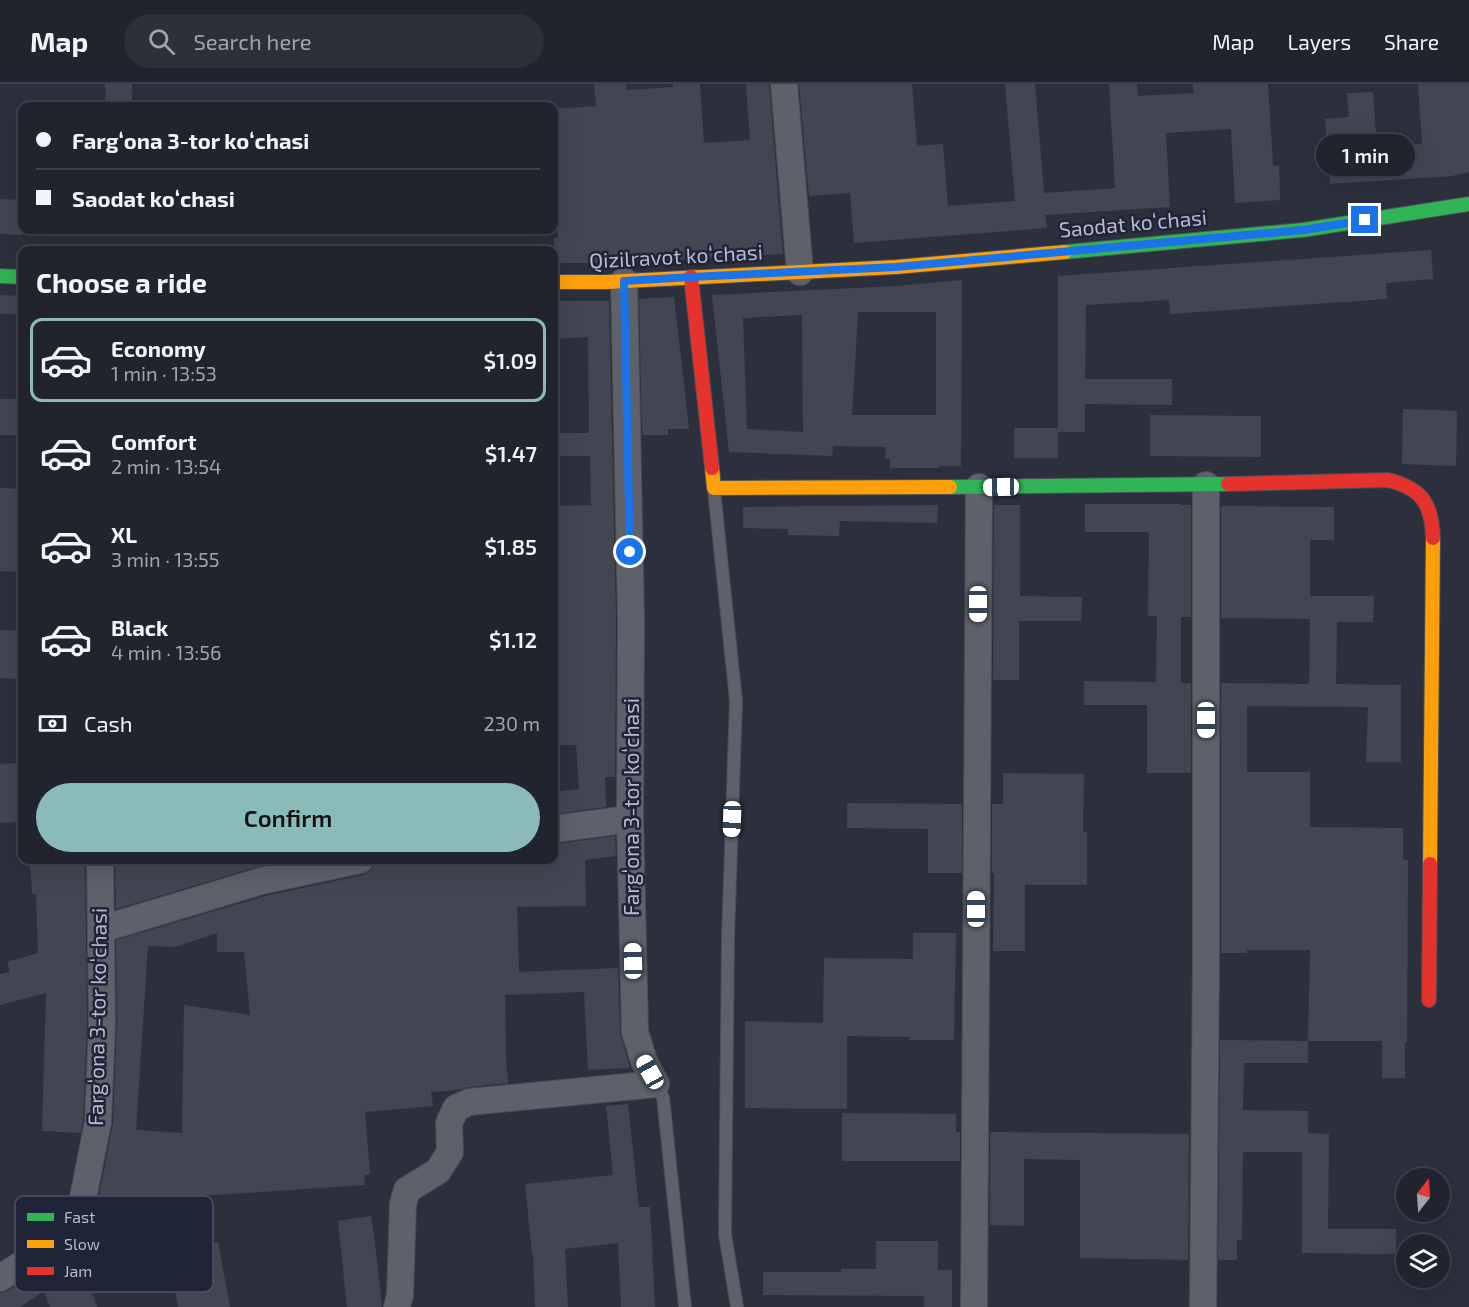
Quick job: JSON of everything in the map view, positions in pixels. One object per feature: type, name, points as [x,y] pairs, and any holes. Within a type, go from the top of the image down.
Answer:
[{"type":"street","points":[[784,84],[800,272]]},
{"type":"street","name":"Saodat koʻchasi","points":[[800,272],[896,267],[1303,230],[1469,204]]},
{"type":"street","name":"Qizilravot koʻchasi","points":[[558,282],[800,272]]},
{"type":"street","points":[[0,276],[18,277]]},
{"type":"street","points":[[691,277],[714,488],[1206,485],[1388,480],[1410,487],[1422,497],[1430,511],[1433,534],[1429,1000]]},
{"type":"street","name":"Fargʻona 3-tor koʻchasi","points":[[624,281],[631,619],[630,819],[635,1032],[644,1061],[656,1084]]},
{"type":"street","points":[[1203,1307],[1206,485]]},
{"type":"street","points":[[974,1307],[979,487]]},
{"type":"street","points":[[558,828],[630,819]]},
{"type":"street","name":"Fargʻona 3-tor koʻchasi","points":[[82,1196],[98,1122],[102,1023],[100,864]]},
{"type":"street","points":[[102,929],[261,882],[342,864]]},
{"type":"street","points":[[397,1307],[400,1295],[402,1203],[407,1190],[438,1171],[450,1152],[449,1123],[456,1108],[469,1102],[656,1084]]},
{"type":"street","name":"Fargʻona 3-tor koʻchasi","points":[[0,1278],[15,1268]]},
{"type":"lane","points":[[714,488],[736,700],[728,937],[724,1234],[737,1307]]},
{"type":"lane","points":[[656,1084],[663,1097],[685,1307]]},
{"type":"building","points":[[105,84],[132,84],[132,102],[106,102]]},
{"type":"building","points":[[594,84],[626,84],[627,90],[673,87],[673,84],[700,84],[704,143],[750,140],[746,84],[769,84],[783,254],[606,263],[558,263],[558,246],[554,246],[554,238],[558,238],[558,109],[596,106]]},
{"type":"building","points":[[799,84],[912,84],[917,146],[943,144],[948,206],[1015,201],[1005,84],[1035,84],[1044,193],[1115,188],[1109,84],[1137,84],[1138,96],[1194,93],[1193,84],[1268,84],[1273,166],[1279,165],[1280,200],[1235,203],[1231,129],[1166,133],[1170,207],[1045,215],[1047,228],[854,243],[850,193],[809,196]]},
{"type":"building","points":[[1418,84],[1469,84],[1469,172],[1452,176],[1330,184],[1325,119],[1349,117],[1347,93],[1373,92],[1377,146],[1422,144]]},
{"type":"building","points":[[0,199],[18,200],[18,234],[22,235],[0,234]]},
{"type":"building","points":[[1431,250],[1433,279],[1386,283],[1387,299],[1170,314],[1169,300],[1086,305],[1085,379],[1172,379],[1172,405],[1085,404],[1085,432],[1058,432],[1058,458],[1014,458],[1014,428],[1058,428],[1058,276]]},
{"type":"building","points":[[962,280],[961,466],[890,468],[890,459],[885,459],[886,447],[833,446],[832,456],[729,452],[712,295],[897,286]],"holes":[[[858,312],[936,312],[936,415],[852,415]],[[802,315],[803,432],[747,429],[743,318]]]},
{"type":"building","points":[[0,295],[18,296],[18,314],[0,314]]},
{"type":"building","points":[[674,297],[689,429],[668,429],[668,435],[642,435],[639,299]]},
{"type":"building","points":[[558,301],[609,301],[616,619],[615,777],[605,777],[606,807],[558,813],[558,792],[579,789],[576,745],[558,745],[558,506],[591,505],[590,456],[558,456],[558,433],[589,433],[588,337],[558,339]]},
{"type":"building","points":[[0,399],[18,399],[18,435],[0,435]]},
{"type":"building","points":[[1403,409],[1457,411],[1456,466],[1402,464]]},
{"type":"building","points":[[1150,415],[1261,416],[1261,457],[1150,456]]},
{"type":"building","points":[[0,488],[18,489],[18,572],[0,571]]},
{"type":"building","points":[[1085,504],[1191,505],[1191,617],[1181,617],[1181,683],[1191,683],[1191,773],[1147,773],[1147,705],[1084,705],[1084,681],[1156,682],[1157,616],[1148,616],[1149,532],[1085,532]]},
{"type":"building","points":[[938,505],[937,523],[840,521],[839,536],[788,535],[788,529],[743,528],[743,507]]},
{"type":"building","points":[[994,505],[1020,505],[1020,596],[1082,597],[1081,621],[1019,621],[1019,680],[993,680]]},
{"type":"building","points":[[1221,506],[1334,507],[1334,540],[1310,540],[1310,596],[1374,596],[1373,622],[1337,622],[1336,684],[1401,685],[1401,762],[1366,762],[1368,707],[1247,706],[1247,772],[1310,772],[1310,827],[1403,828],[1403,860],[1408,860],[1405,1078],[1382,1078],[1382,1041],[1308,1041],[1310,950],[1247,950],[1247,953],[1221,953],[1221,683],[1309,684],[1310,619],[1221,618]]},
{"type":"building","points":[[0,630],[18,631],[18,679],[0,678]]},
{"type":"building","points":[[18,763],[18,822],[0,823],[0,764]]},
{"type":"building","points":[[1003,773],[1084,774],[1083,832],[1087,832],[1087,885],[1025,885],[1025,951],[993,951],[992,804],[1003,804]]},
{"type":"building","points":[[847,803],[962,804],[962,873],[928,873],[928,829],[847,828]]},
{"type":"building","points":[[615,836],[616,856],[585,860],[586,906],[517,907],[519,972],[618,968],[620,1033],[630,1068],[588,1070],[584,992],[505,995],[508,1083],[431,1092],[433,1106],[365,1112],[370,1174],[364,1175],[365,1185],[200,1196],[99,1196],[113,1123],[117,1024],[116,940],[265,896],[363,875],[374,865],[558,864],[558,843]],"holes":[[[217,933],[217,952],[244,952],[250,1015],[184,1005],[182,1133],[136,1130],[148,946],[175,947]]]},
{"type":"building","points":[[30,864],[85,864],[87,1024],[81,1133],[42,1131],[46,993],[0,1005],[0,974],[10,972],[7,962],[38,953],[36,894],[32,894]]},
{"type":"building","points":[[115,864],[271,864],[257,867],[116,909]]},
{"type":"building","points":[[913,933],[956,933],[954,1040],[847,1036],[847,1109],[745,1108],[745,1021],[823,1023],[824,958],[913,959]]},
{"type":"building","points":[[1220,1040],[1308,1041],[1308,1063],[1244,1063],[1243,1110],[1308,1111],[1308,1133],[1329,1134],[1328,1229],[1396,1229],[1396,1254],[1302,1253],[1302,1152],[1243,1152],[1242,1240],[1237,1240],[1237,1260],[1218,1260]]},
{"type":"building","points":[[628,1104],[639,1207],[650,1207],[655,1307],[621,1307],[618,1243],[565,1249],[568,1307],[535,1307],[533,1253],[525,1184],[613,1175],[606,1106]]},
{"type":"building","points":[[842,1113],[956,1114],[956,1132],[960,1132],[960,1161],[842,1161]]},
{"type":"building","points":[[990,1132],[1189,1134],[1188,1260],[1080,1258],[1080,1160],[1024,1159],[1024,1226],[990,1225]]},
{"type":"building","points":[[371,1216],[382,1307],[347,1307],[338,1221]]},
{"type":"building","points":[[876,1241],[938,1241],[938,1270],[952,1270],[952,1307],[924,1307],[924,1296],[763,1295],[763,1272],[841,1272],[841,1269],[876,1269]]},
{"type":"building","points":[[218,1242],[230,1307],[178,1307],[175,1292],[213,1292],[213,1243]]},
{"type":"building","points":[[15,1286],[15,1292],[42,1292],[20,1307],[0,1307],[0,1293]]},
{"type":"building","points":[[44,1292],[91,1292],[97,1307],[50,1307]]},
{"type":"traffic: fast","points":[[1065,252],[1303,230],[1469,204]]},
{"type":"traffic: fast","points":[[0,276],[18,277]]},
{"type":"traffic: fast","points":[[950,487],[1228,484]]},
{"type":"traffic: slow","points":[[558,282],[607,282],[896,267],[1065,252]]},
{"type":"traffic: slow","points":[[712,468],[714,488],[950,487]]},
{"type":"traffic: slow","points":[[1430,864],[1433,538]]},
{"type":"traffic: jam","points":[[691,277],[712,468]]},
{"type":"traffic: jam","points":[[1228,484],[1388,480],[1409,488],[1422,499],[1430,515],[1433,538]]},
{"type":"traffic: jam","points":[[1429,1000],[1430,864]]},
{"type":"route","points":[[630,552],[624,281],[896,267],[1303,230],[1365,220]]}]
